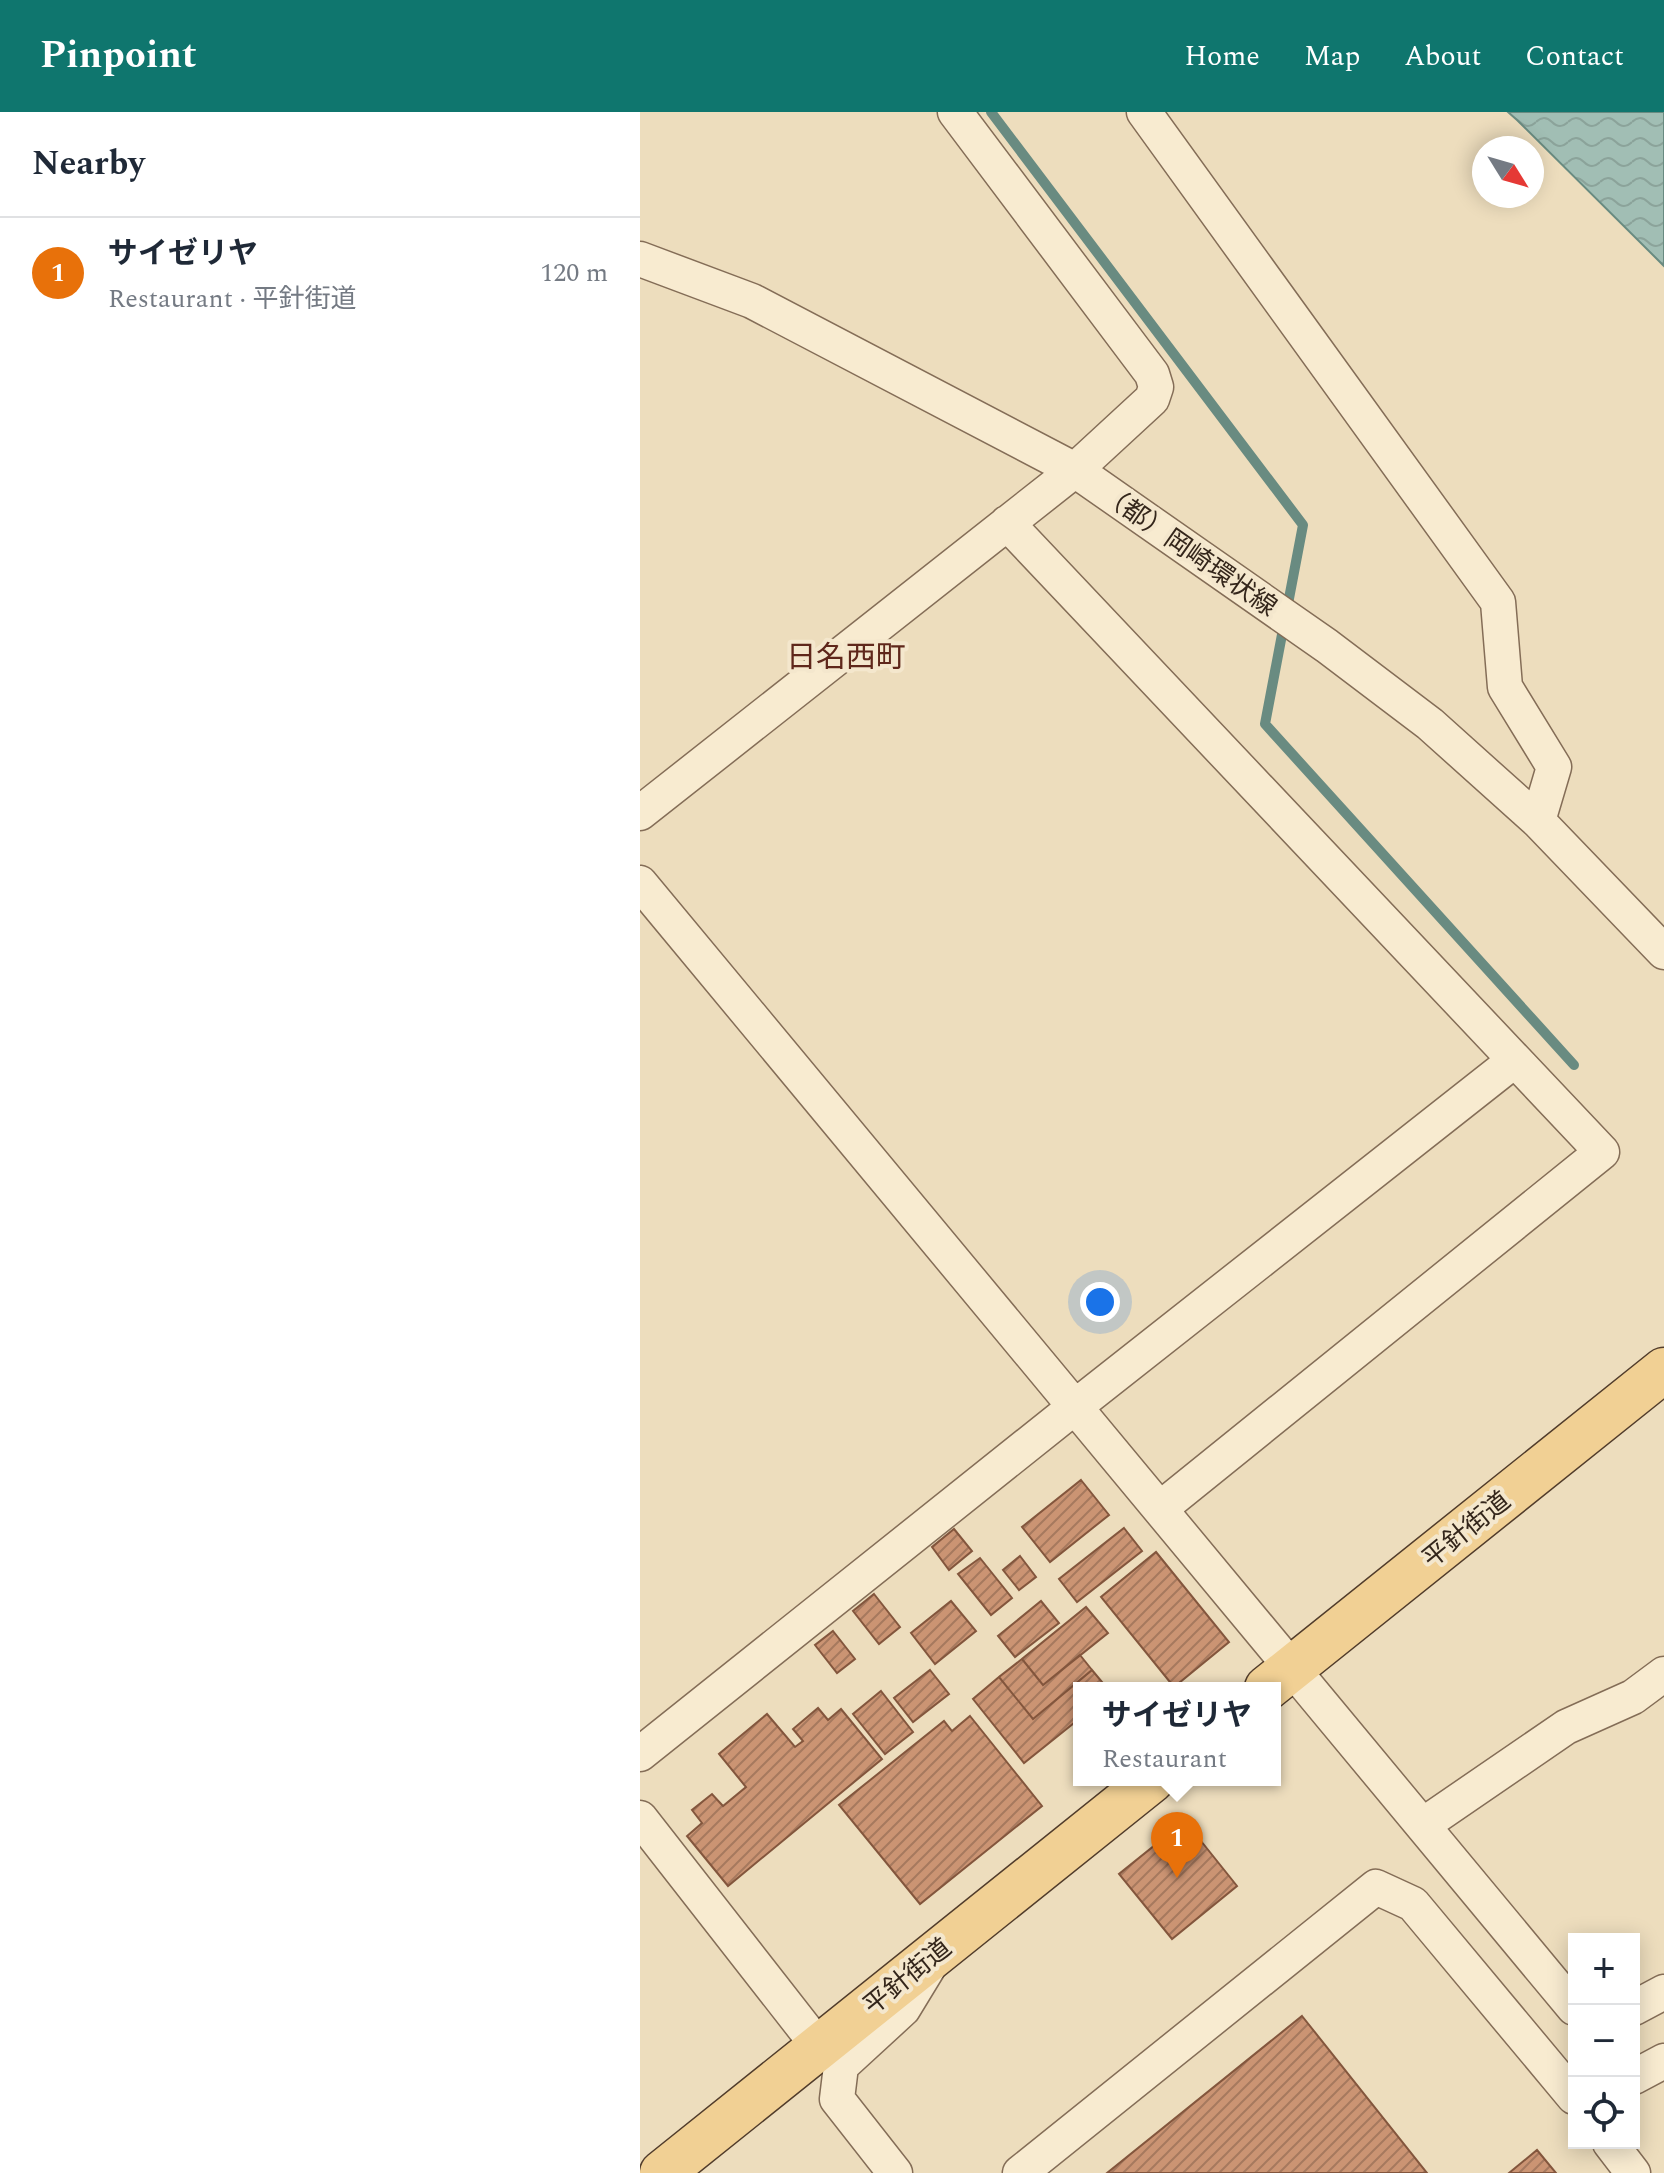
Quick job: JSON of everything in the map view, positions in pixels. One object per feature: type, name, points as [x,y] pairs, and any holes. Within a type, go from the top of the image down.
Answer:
[{"type":"main road","name":"平針街道","points":[[1279,1679],[1664,1370]]},
{"type":"main road","name":"平針街道","points":[[662,2173],[1145,1786]]},
{"type":"street","points":[[640,813],[1075,470],[1152,399],[1156,387],[1152,374],[955,112]]},
{"type":"street","points":[[1144,112],[1498,602],[1505,687],[1554,767],[1538,821]]},
{"type":"street","name":"（都）岡崎環状線","points":[[640,259],[752,301],[1075,470],[1327,646],[1430,724],[1538,821],[1664,952]]},
{"type":"street","points":[[1007,523],[1602,1152],[1161,1508]]},
{"type":"street","points":[[640,883],[1161,1508],[1279,1679],[1423,1825],[1572,2005]]},
{"type":"street","points":[[640,1754],[1515,1060]]},
{"type":"street","points":[[1423,1825],[1566,1727],[1633,1697],[1664,1674]]},
{"type":"street","points":[[640,1818],[819,2047]]},
{"type":"street","points":[[1020,2173],[1376,1887],[1413,1904],[1568,2090]]},
{"type":"street","points":[[895,2173],[837,2099],[841,2066],[903,2009],[939,1951]]},
{"type":"street","points":[[1640,2005],[1664,1992]]},
{"type":"street","points":[[1640,2074],[1664,2061]]},
{"type":"street","points":[[1615,2149],[1633,2173]]},
{"type":"water","points":[[1508,112],[1664,112],[1664,266],[1544,147],[1544,136],[1533,136]]},
{"type":"building","points":[[1081,1480],[1109,1515],[1050,1562],[1022,1527]]},
{"type":"building","points":[[1124,1528],[1142,1551],[1077,1602],[1059,1579]]},
{"type":"building","points":[[954,1529],[972,1551],[949,1570],[932,1547]]},
{"type":"building","points":[[1156,1552],[1229,1642],[1180,1682],[1170,1682],[1101,1597]]},
{"type":"building","points":[[1020,1556],[1036,1577],[1019,1590],[1003,1570]]},
{"type":"building","points":[[980,1558],[1012,1598],[991,1615],[958,1574]]},
{"type":"building","points":[[874,1594],[900,1627],[879,1644],[853,1611]]},
{"type":"building","points":[[951,1601],[976,1631],[935,1664],[911,1633]]},
{"type":"building","points":[[1041,1601],[1059,1623],[1015,1657],[998,1636]]},
{"type":"building","points":[[1086,1607],[1108,1633],[1043,1685],[1022,1659]]},
{"type":"building","points":[[833,1631],[855,1659],[837,1673],[815,1645]]},
{"type":"building","points":[[1080,1655],[1092,1670],[1078,1682],[1073,1682],[1073,1686],[1033,1719],[999,1677],[1022,1659],[1043,1685]]},
{"type":"building","points":[[930,1670],[949,1694],[913,1722],[894,1698]]},
{"type":"building","points":[[1092,1670],[1102,1682],[1078,1682]]},
{"type":"building","points":[[999,1677],[1033,1719],[1073,1686],[1073,1724],[1024,1763],[973,1699]]},
{"type":"building","points":[[881,1691],[913,1732],[885,1754],[853,1714]]},
{"type":"building","points":[[818,1708],[828,1720],[841,1709],[882,1759],[728,1886],[687,1836],[702,1823],[692,1810],[712,1794],[723,1806],[746,1787],[719,1754],[767,1714],[795,1747],[803,1741],[793,1729]]},
{"type":"building","points":[[970,1716],[1042,1806],[920,1904],[839,1805],[944,1721],[952,1731]]},
{"type":"building","points":[[1185,1821],[1237,1886],[1172,1939],[1119,1874]]},
{"type":"building","points":[[1302,2016],[1427,2173],[1107,2173]]},
{"type":"building","points":[[1537,2150],[1556,2173],[1509,2173]]},
{"type":"waterway","points":[[991,112],[1303,525],[1287,609]]},
{"type":"waterway","points":[[1284,624],[1265,724],[1574,1065]]},
{"type":"place","name":"サイゼリヤ","points":[[1177,1878]]},
{"type":"district","name":"日名西町","points":[[846,657]]}]
